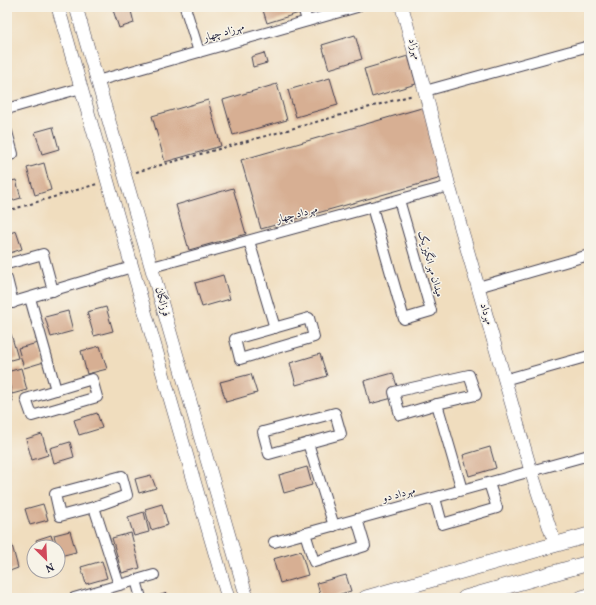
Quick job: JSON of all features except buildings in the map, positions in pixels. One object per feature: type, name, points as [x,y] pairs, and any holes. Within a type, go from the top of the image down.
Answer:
[{"type":"main road","points":[[366,598],[589,535]]},
{"type":"main road","points":[[465,598],[589,563]]},
{"type":"main road","points":[[582,598],[589,596]]},
{"type":"street","name":"فرزانگان","points":[[58,7],[228,598]]},
{"type":"street","name":"فرزانگان","points":[[76,7],[247,598]]},
{"type":"street","points":[[185,7],[199,52]]},
{"type":"street","points":[[303,7],[307,21]]},
{"type":"street","name":"مهرزاد چهار","points":[[97,81],[345,9],[357,7]]},
{"type":"street","name":"مهرزاد","points":[[402,7],[425,91]]},
{"type":"street","points":[[425,91],[589,46]]},
{"type":"street","points":[[7,109],[81,88]]},
{"type":"street","name":"مهرداد","points":[[425,91],[449,186],[504,380],[552,535]]},
{"type":"street","points":[[7,132],[13,154],[7,156]]},
{"type":"street","name":"مهرداد چهار","points":[[152,268],[449,186]]},
{"type":"street","name":"میدان مهر انگیز یک","points":[[372,207],[404,319],[431,312],[399,200]]},
{"type":"street","points":[[249,241],[275,328]]},
{"type":"street","points":[[7,264],[43,254],[52,291]]},
{"type":"street","points":[[478,287],[589,255]]},
{"type":"street","points":[[7,279],[10,304],[132,268]]},
{"type":"street","points":[[30,298],[56,390]]},
{"type":"street","points":[[309,318],[314,338],[240,359],[235,339],[275,328],[309,318]]},
{"type":"street","points":[[504,380],[589,356]]},
{"type":"street","points":[[469,375],[476,395],[437,404],[400,415],[394,392],[469,375]]},
{"type":"street","points":[[92,379],[97,397],[32,416],[26,399],[56,390],[92,379]]},
{"type":"street","points":[[437,404],[462,490]]},
{"type":"street","points":[[335,413],[341,434],[308,443],[269,454],[263,432],[335,413]]},
{"type":"street","points":[[308,443],[334,526]]},
{"type":"street","name":"مهرداد دو","points":[[274,542],[589,455]]},
{"type":"street","points":[[122,476],[127,495],[94,507],[60,516],[55,494],[122,476]]},
{"type":"street","points":[[435,498],[442,524],[497,508],[489,483]]},
{"type":"street","points":[[94,507],[119,585]]},
{"type":"street","points":[[305,534],[314,562],[365,546],[357,519]]},
{"type":"street","points":[[220,573],[225,576],[230,576],[239,570]]},
{"type":"street","points":[[74,598],[99,595],[119,585],[154,575]]},
{"type":"street","points":[[136,580],[141,598]]},
{"type":"path","points":[[125,175],[425,91]]},
{"type":"path","points":[[7,210],[107,181]]}]
